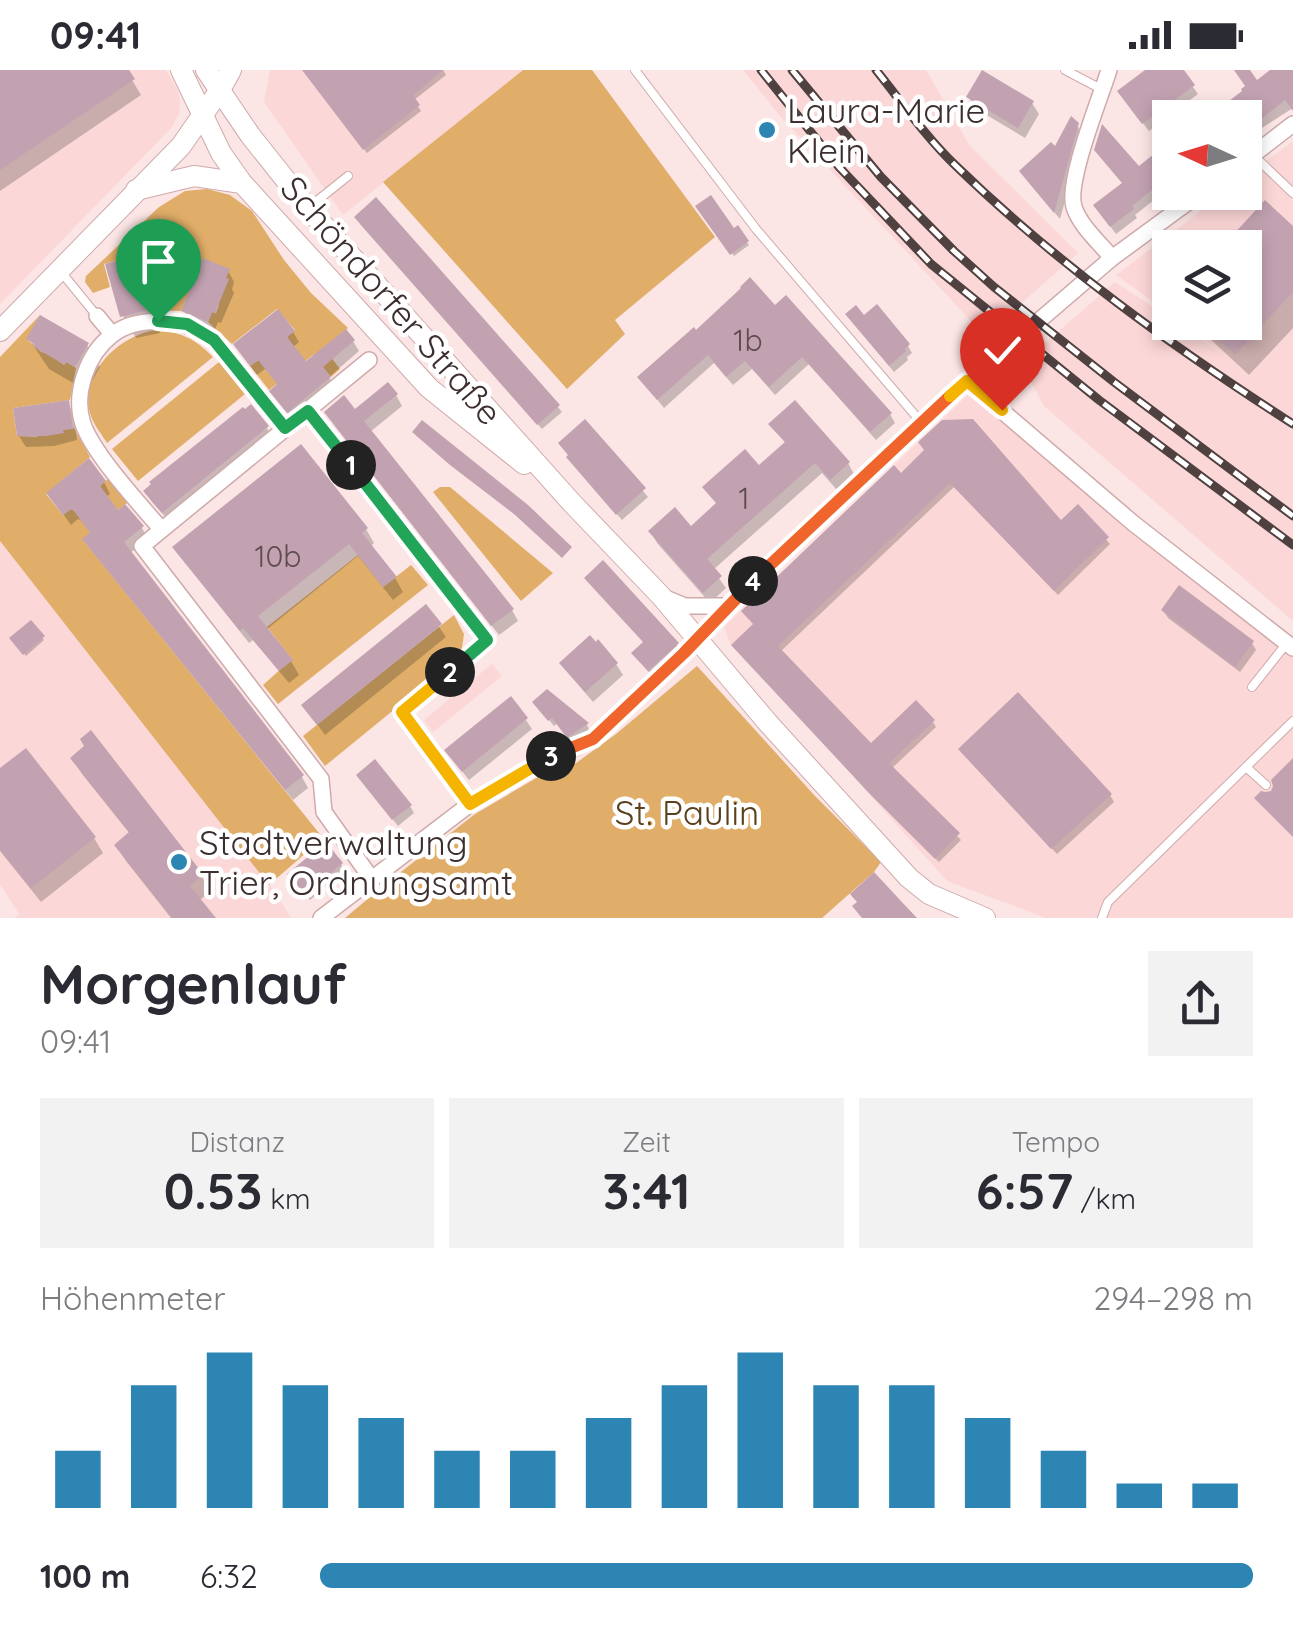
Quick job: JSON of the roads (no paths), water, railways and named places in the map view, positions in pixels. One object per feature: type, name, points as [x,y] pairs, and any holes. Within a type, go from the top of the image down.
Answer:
[{"type":"main road","name":"Schöndorfer Straße","points":[[182,70],[221,153],[242,183],[429,388],[572,503]]},
{"type":"main road","name":"Schöndorfer Straße","points":[[206,70],[308,208],[572,503],[661,596],[756,709],[910,878],[929,894],[985,918]]},
{"type":"main road","points":[[0,330],[174,154],[231,70]]},
{"type":"main road","points":[[136,190],[190,176],[242,183]]},
{"type":"main road","points":[[429,388],[444,388],[452,382],[453,370]]},
{"type":"street","points":[[1110,70],[1077,167],[1072,196],[1080,220],[1112,258]]},
{"type":"street","points":[[1262,148],[1293,124]]},
{"type":"street","points":[[321,918],[470,804],[551,756],[593,739],[921,422],[1112,258],[1177,210]]},
{"type":"street","points":[[97,316],[112,334]]},
{"type":"street","points":[[161,529],[103,457],[83,424],[80,390],[90,360],[112,334],[158,321],[187,324],[214,340],[285,428]]},
{"type":"street","points":[[369,360],[142,546],[321,779],[324,812],[371,878]]},
{"type":"street","points":[[967,381],[1133,523],[1290,645]]},
{"type":"street","points":[[308,411],[487,640],[402,712],[470,804]]},
{"type":"street","points":[[661,596],[685,606],[727,606]]},
{"type":"lane","points":[[635,70],[756,229],[921,422]]},
{"type":"lane","points":[[1065,70],[1103,90]]},
{"type":"lane","points":[[1262,169],[1293,194]]},
{"type":"lane","points":[[308,208],[348,176]]},
{"type":"lane","points":[[59,269],[97,316]]},
{"type":"lane","points":[[1252,687],[1290,645]]},
{"type":"lane","points":[[1102,918],[1108,902],[1293,721]]},
{"type":"lane","points":[[1246,767],[1266,786]]},
{"type":"railway","points":[[761,70],[839,167],[931,264],[1099,400],[1293,545]]},
{"type":"railway","points":[[792,70],[881,177],[994,287],[1293,516]]},
{"type":"railway","points":[[876,70],[943,153],[1034,236],[1160,334],[1293,424]]},
{"type":"place","name":"Laura-Marie Klein","points":[[767,130]]},
{"type":"place","name":"Stadtverwaltung Trier, Ordnungsamt","points":[[179,862]]},
{"type":"park label","name":"St. Paulin","points":[[687,812]]}]
